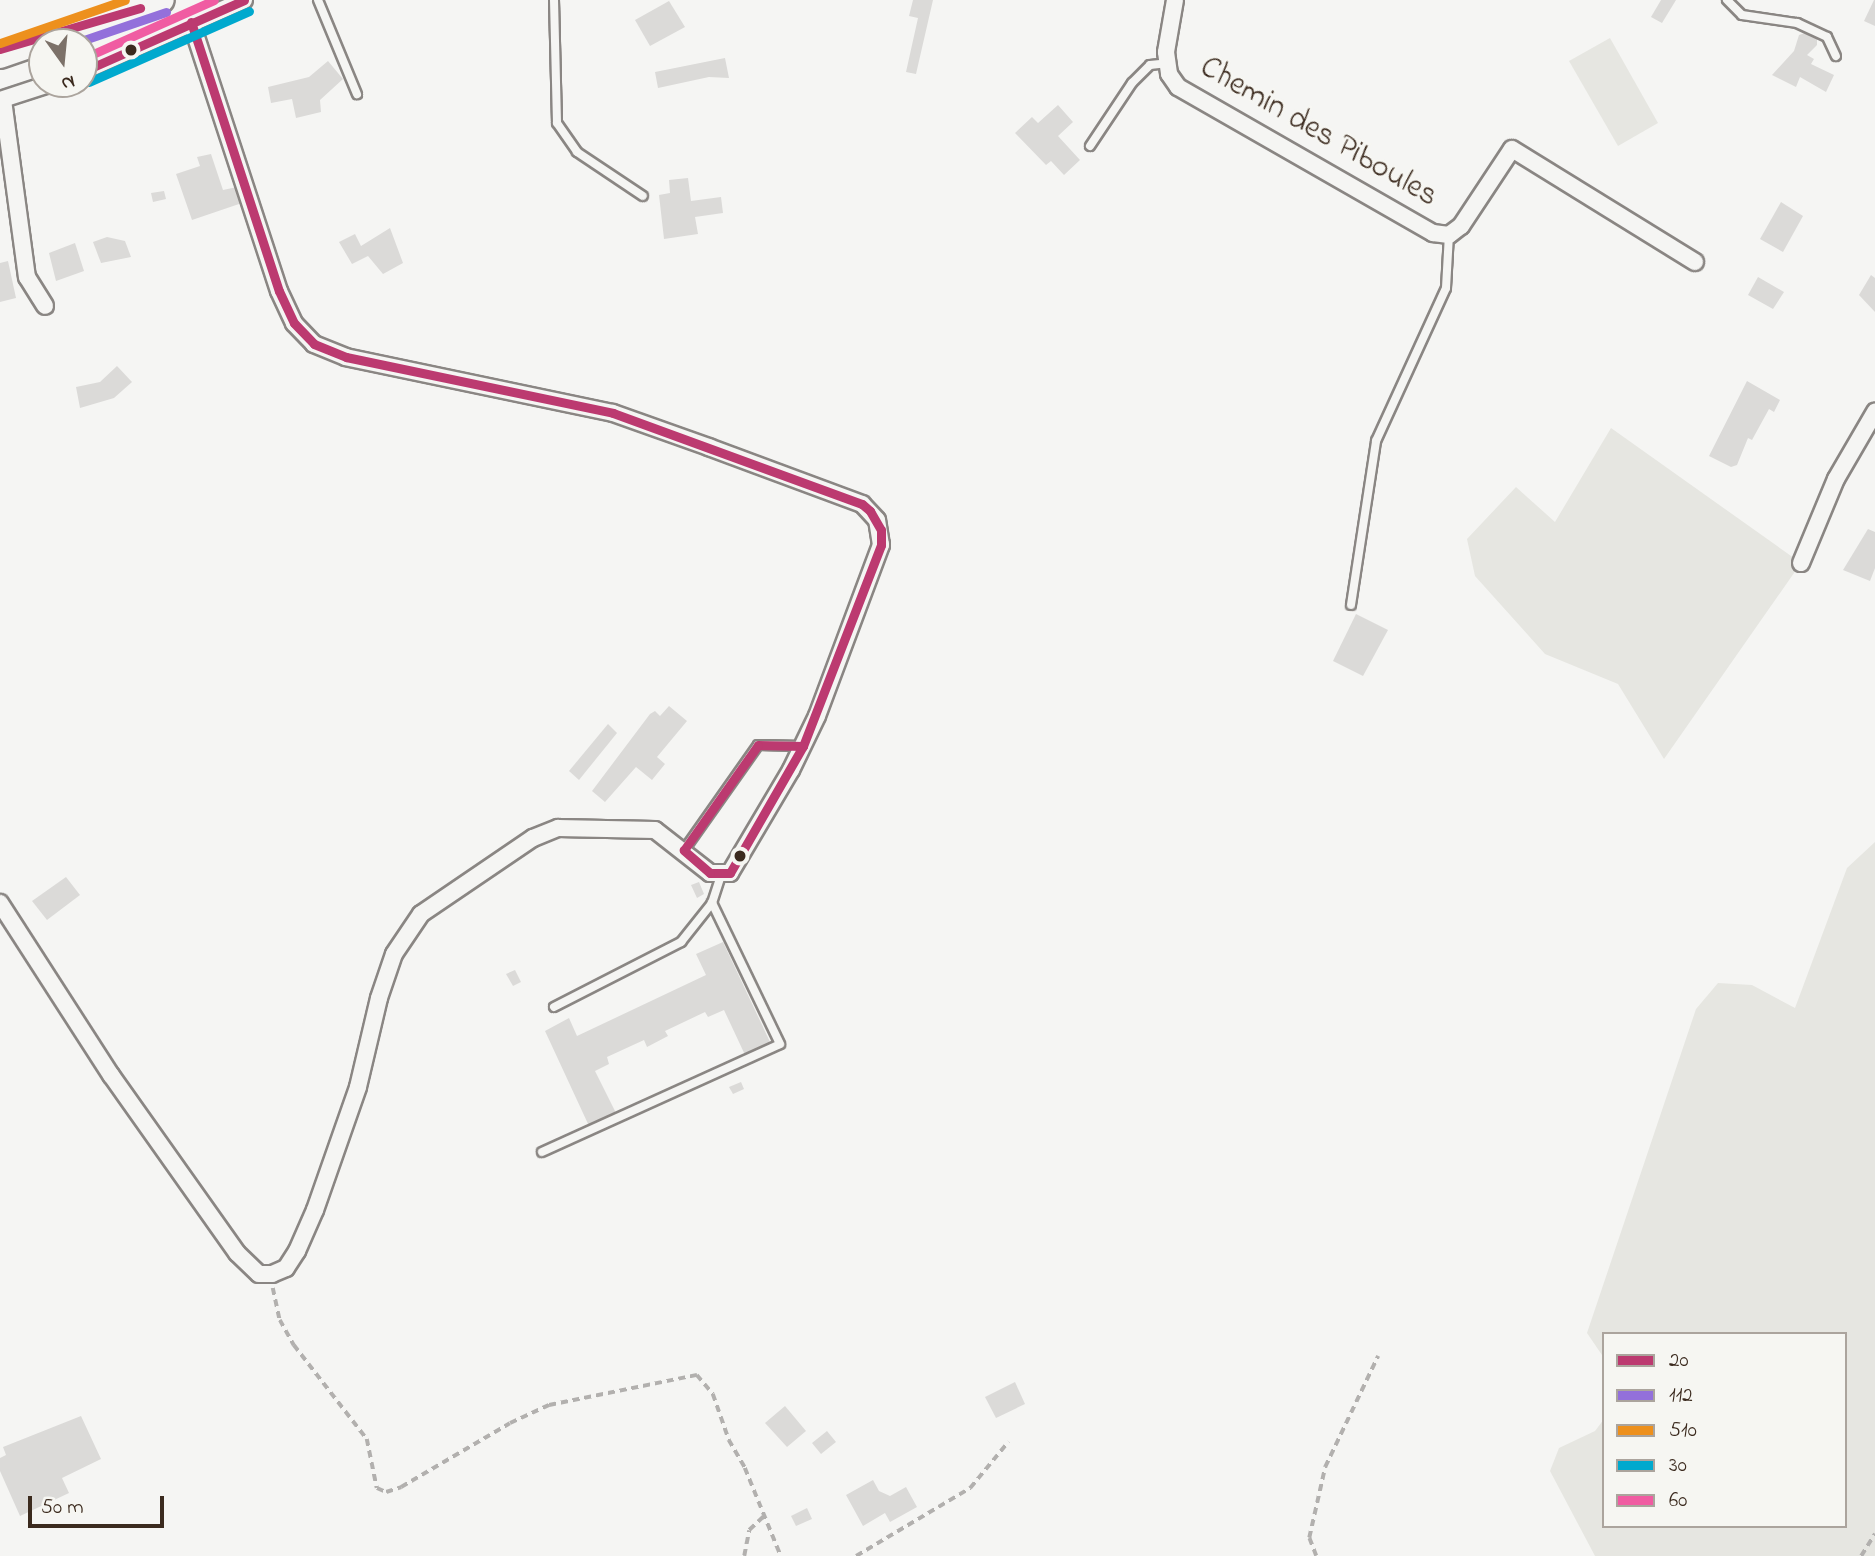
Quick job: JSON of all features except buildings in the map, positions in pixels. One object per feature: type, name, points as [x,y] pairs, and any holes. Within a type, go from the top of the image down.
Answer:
[{"type":"main road","points":[[79,28],[162,0]]},
{"type":"main road","points":[[0,49],[28,43]]},
{"type":"main road","points":[[0,56],[28,46]]},
{"type":"street","points":[[98,65],[244,0]]},
{"type":"street","name":"Chemin des Piboules","points":[[1175,0],[1168,63],[1178,87],[1433,233],[1449,235],[1461,226],[1512,149],[1695,262]]},
{"type":"street","points":[[0,903],[111,1075],[237,1253],[259,1274],[272,1275],[285,1268],[297,1251],[315,1210],[358,1087],[379,998],[394,954],[421,914],[533,838],[558,828],[655,830],[720,876],[730,873],[803,746],[881,545],[881,530],[862,503],[613,413],[346,357],[314,344],[294,324],[279,291],[191,22]]},
{"type":"street","points":[[28,91],[2,100],[27,277],[45,306]]},
{"type":"street","points":[[1801,563],[1836,479],[1875,412]]},
{"type":"lane","points":[[318,0],[357,94]]},
{"type":"lane","points":[[555,0],[557,123],[577,152],[643,196]]},
{"type":"lane","points":[[1727,0],[1742,15],[1797,23],[1827,37],[1836,55]]},
{"type":"lane","points":[[1090,146],[1132,83],[1150,65],[1168,63]]},
{"type":"lane","points":[[1351,605],[1376,441],[1446,288],[1449,235]]},
{"type":"lane","points":[[684,850],[758,745],[803,746]]},
{"type":"lane","points":[[554,1007],[681,942],[712,903],[720,876]]},
{"type":"lane","points":[[542,1152],[780,1044],[712,903]]},
{"type":"path","points":[[272,1275],[280,1320],[294,1345],[367,1439],[377,1488],[386,1492],[401,1486],[510,1423],[549,1405],[697,1376],[713,1394],[729,1440],[766,1514],[782,1556]]},
{"type":"path","points":[[1316,1556],[1309,1538],[1325,1467],[1378,1356]]},
{"type":"path","points":[[856,1556],[970,1488],[1008,1442]]},
{"type":"path","points":[[744,1556],[749,1530],[766,1514]]},
{"type":"path","points":[[1861,1556],[1875,1534]]},
{"type":"shaded area","points":[[1610,38],[1658,123],[1618,146],[1569,61]]},
{"type":"shaded area","points":[[1611,428],[1801,563],[1664,759],[1618,684],[1545,654],[1475,576],[1467,539],[1516,487],[1555,522]]},
{"type":"shaded area","points":[[1875,842],[1875,1556],[1595,1556],[1550,1471],[1559,1448],[1595,1431],[1602,1422],[1602,1528],[1847,1528],[1847,1332],[1602,1332],[1602,1355],[1587,1333],[1696,1009],[1718,983],[1752,985],[1795,1008],[1847,868]]},
{"type":"transit line","name":"510","points":[[0,43],[125,0]]},
{"type":"transit line","name":"60","points":[[98,52],[214,0]]},
{"type":"transit line","name":"20","points":[[98,65],[244,0]]},
{"type":"transit line","name":"20","points":[[0,49],[140,8]]},
{"type":"transit line","name":"30","points":[[98,78],[249,11]]},
{"type":"transit line","name":"112","points":[[98,35],[166,12]]},
{"type":"transit line","name":"20","points":[[191,22],[279,291],[294,323],[314,344],[346,357],[613,413],[862,504],[870,511],[881,530],[881,545],[803,746]]},
{"type":"transit line","name":"20","points":[[758,745],[803,746],[730,873],[710,873],[684,850],[758,745]]}]
